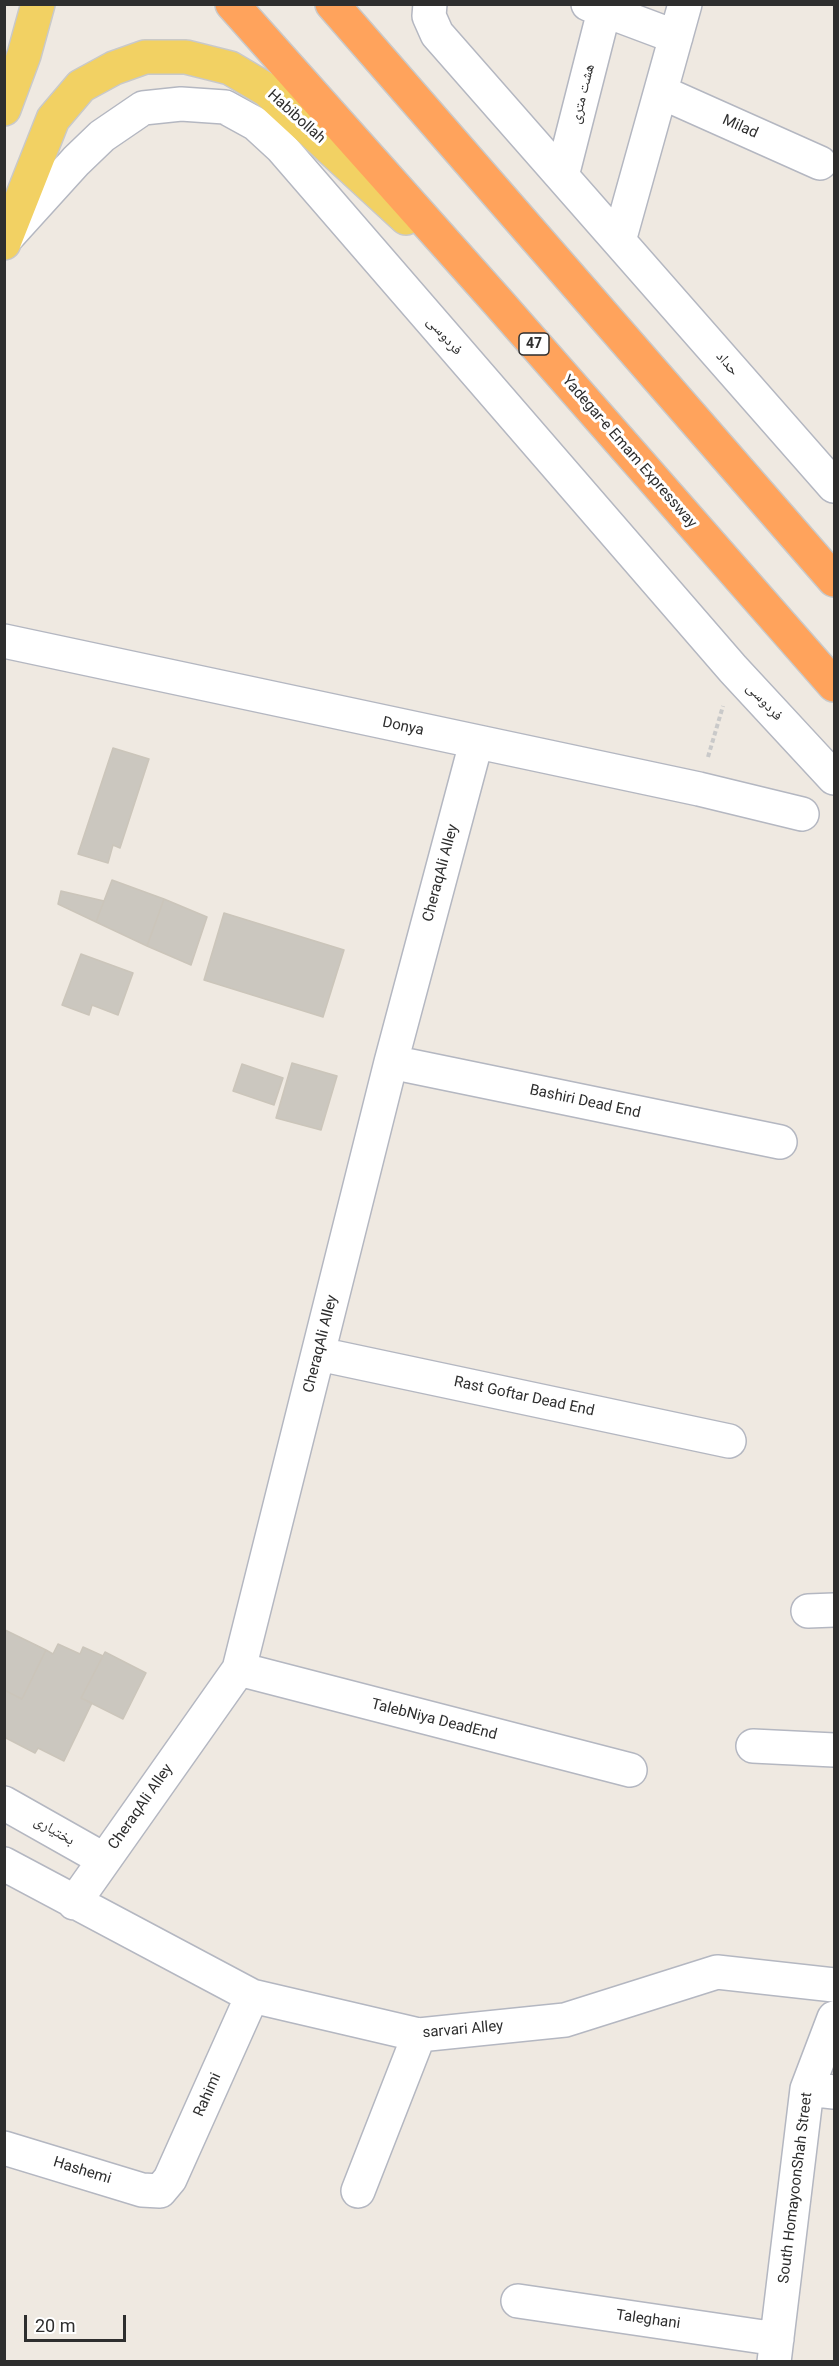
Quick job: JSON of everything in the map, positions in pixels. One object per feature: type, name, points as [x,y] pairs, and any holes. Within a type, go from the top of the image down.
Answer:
[{"type":"highway","name":"Yadegar-e Emam Expressway","points":[[232,4],[497,301],[834,685]]},
{"type":"highway","points":[[332,5],[834,580]]},
{"type":"main road","points":[[4,109],[24,55],[38,4]]},
{"type":"main road","name":"Habibollah","points":[[6,240],[53,119],[81,86],[114,68],[145,57],[186,57],[230,68],[267,90],[497,301]]},
{"type":"street","name":"حداد","points":[[430,4],[429,16],[437,34],[834,486]]},
{"type":"street","points":[[619,241],[685,4]]},
{"type":"street","name":"هشت متری","points":[[562,176],[596,8]]},
{"type":"street","points":[[596,8],[676,37]]},
{"type":"street","name":"Milad","points":[[661,92],[820,163]]},
{"type":"street","name":"فردوسی","points":[[6,240],[76,161],[102,136],[143,108],[181,104],[225,108],[256,124],[288,155],[733,669],[834,778]]},
{"type":"street","name":"Donya","points":[[4,641],[699,789],[802,814]]},
{"type":"street","name":"CheraqAli Alley","points":[[74,1903],[239,1669],[391,1062],[476,743]]},
{"type":"street","name":"Bashiri Dead End","points":[[391,1062],[780,1142]]},
{"type":"street","name":"Rast Goftar Dead End","points":[[319,1354],[729,1441]]},
{"type":"street","name":"TalebNiya DeadEnd","points":[[239,1669],[630,1770]]},
{"type":"street","points":[[753,1746],[834,1750]]},
{"type":"street","name":"بختیاری","points":[[4,1803],[103,1860]]},
{"type":"street","points":[[4,1864],[74,1903]]},
{"type":"street","name":"sarvari Alley","points":[[74,1903],[252,1996],[419,2035],[564,2020],[717,1972],[834,1985]]},
{"type":"street","name":"Rahimi","points":[[159,2191],[170,2179],[252,1996]]},
{"type":"street","name":"South HomayoonShah Street","points":[[775,2350],[834,2018]]},
{"type":"street","points":[[358,2191],[419,2035]]},
{"type":"street","name":"Hashemi","points":[[4,2148],[142,2190],[159,2191]]},
{"type":"street","name":"Taleghani","points":[[519,2301],[775,2350]]},
{"type":"path","points":[[699,789],[733,669]]},
{"type":"building","points":[[113,748],[149,759],[120,848],[113,845],[108,863],[78,854]]},
{"type":"building","points":[[112,880],[164,899],[147,946],[96,922]]},
{"type":"building","points":[[61,891],[104,901],[96,922],[58,904]]},
{"type":"building","points":[[164,899],[207,917],[191,965],[147,946]]},
{"type":"building","points":[[224,913],[344,950],[323,1017],[204,980]]},
{"type":"building","points":[[81,954],[133,973],[118,1015],[92,1005],[89,1015],[62,1005]]},
{"type":"building","points":[[292,1063],[337,1076],[321,1130],[276,1118]]},
{"type":"building","points":[[242,1064],[283,1078],[274,1105],[233,1091]]},
{"type":"building","points":[[5,1630],[46,1650],[22,1699],[4,1690]]},
{"type":"building","points":[[58,1644],[80,1654],[83,1647],[103,1656],[81,1698],[92,1703],[64,1761],[38,1748],[35,1753],[4,1737],[4,1690],[22,1699],[46,1650],[53,1654]]},
{"type":"building","points":[[105,1652],[146,1673],[123,1719],[81,1698]]}]
